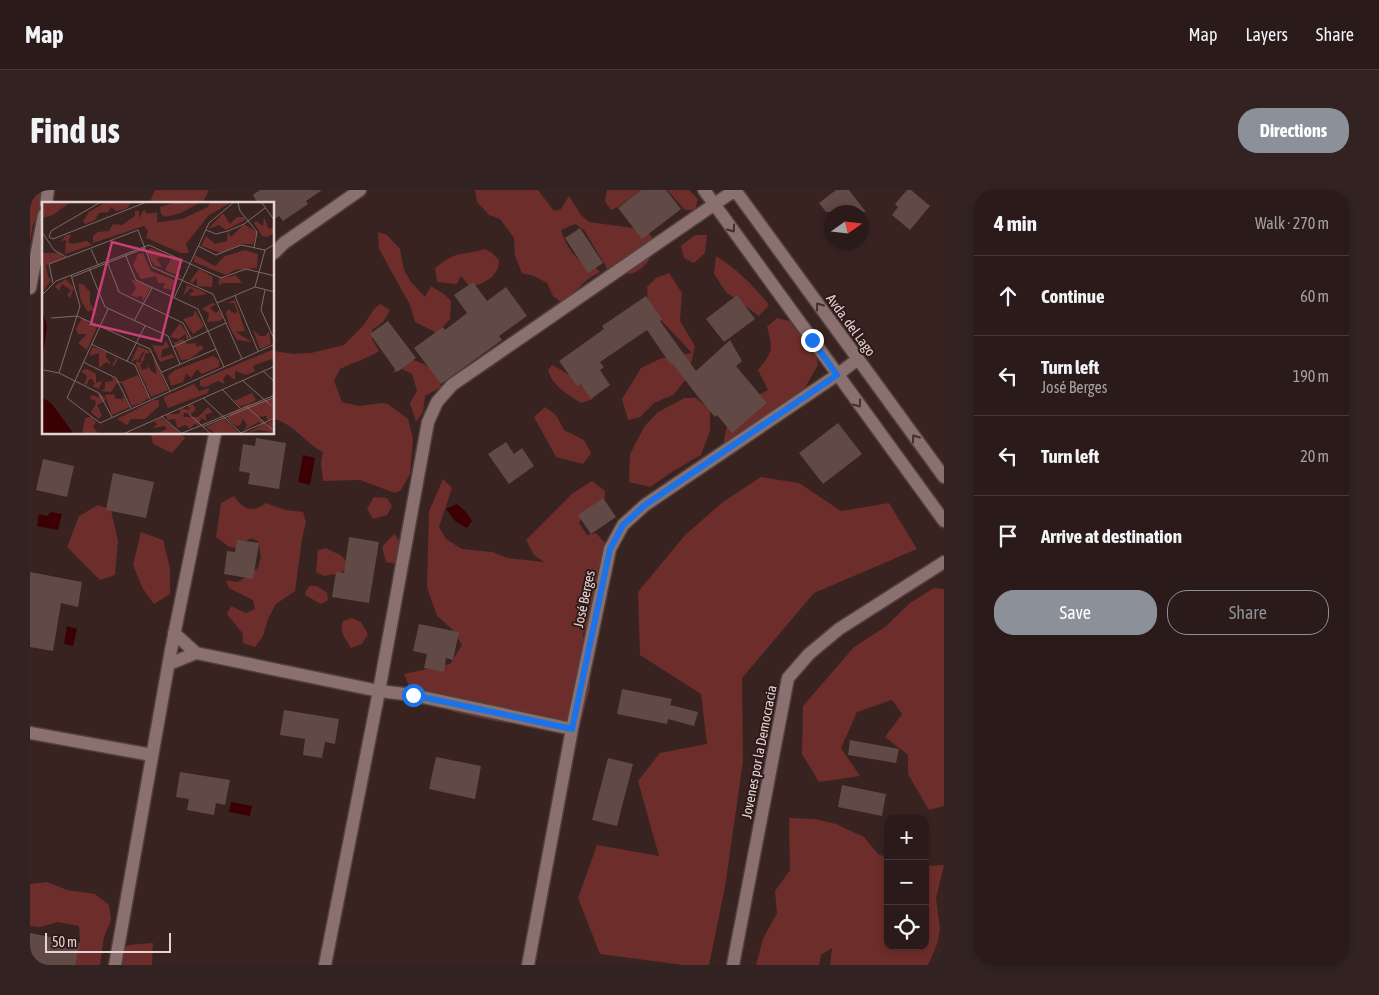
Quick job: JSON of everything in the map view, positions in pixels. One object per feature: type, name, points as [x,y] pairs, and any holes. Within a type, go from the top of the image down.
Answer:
[{"type":"street","points":[[275,252],[284,243],[360,190]]},
{"type":"street","points":[[704,190],[944,521]]},
{"type":"street","points":[[325,965],[379,691],[428,422],[437,402],[452,385],[735,190]]},
{"type":"street","name":"Avda. del Lago","points":[[735,190],[944,477]]},
{"type":"street","points":[[34,279],[42,228]]},
{"type":"street","name":"José Berges","points":[[528,965],[572,729],[610,549],[623,525],[645,505],[858,359]]},
{"type":"street","points":[[115,965],[168,664],[215,435]]},
{"type":"street","name":"Jovenes por la Democracia","points":[[733,965],[788,678],[809,654],[839,629],[944,562]]},
{"type":"street","points":[[174,633],[196,653],[379,691],[413,695],[572,729]]},
{"type":"street","points":[[168,664],[196,653]]},
{"type":"street","points":[[30,733],[152,754]]},
{"type":"shaded area","points":[[30,190],[48,190],[45,202],[42,202],[42,208],[33,225],[30,241]]},
{"type":"shaded area","points":[[155,190],[209,190],[203,202],[150,202]]},
{"type":"shaded area","points":[[475,190],[538,190],[554,211],[561,209],[569,196],[581,215],[589,222],[633,228],[649,233],[657,245],[642,268],[633,273],[622,274],[608,270],[584,230],[575,224],[561,230],[571,251],[577,258],[595,267],[600,272],[588,279],[562,303],[553,296],[547,283],[534,276],[522,273],[515,256],[514,238],[500,219],[489,215],[477,202]]},
{"type":"shaded area","points":[[607,190],[641,190],[611,210],[605,201]]},
{"type":"shaded area","points":[[667,190],[689,190],[698,199],[695,210],[685,210]]},
{"type":"shaded area","points":[[378,232],[387,235],[400,249],[404,270],[411,282],[425,297],[431,286],[451,301],[450,319],[437,333],[415,322],[410,305],[379,249]]},
{"type":"shaded area","points":[[695,235],[707,235],[705,253],[694,263],[684,258],[681,246]]},
{"type":"shaded area","points":[[484,249],[491,252],[499,260],[497,271],[490,278],[470,287],[461,276],[457,284],[437,282],[435,268],[444,261],[456,255]]},
{"type":"shaded area","points":[[716,256],[745,278],[769,305],[759,316],[726,292],[714,274]]},
{"type":"shaded area","points":[[669,273],[682,293],[680,321],[695,346],[688,377],[673,395],[654,403],[640,417],[628,420],[622,399],[641,368],[662,358],[692,353],[656,315],[648,303],[647,287],[656,278]]},
{"type":"shaded area","points":[[380,304],[390,310],[383,322],[372,330],[372,339],[379,351],[340,369],[334,381],[342,402],[359,406],[388,404],[408,419],[413,438],[410,474],[401,490],[395,493],[360,480],[323,481],[321,463],[323,452],[294,429],[275,419],[275,351],[293,354],[311,353],[344,345],[363,326],[374,309]]},
{"type":"shaded area","points":[[777,318],[790,321],[812,340],[818,365],[796,403],[744,438],[723,444],[731,408],[768,390],[758,370],[767,359],[771,346],[767,327]]},
{"type":"shaded area","points":[[413,360],[424,364],[438,374],[441,387],[425,396],[423,412],[416,422],[410,403],[417,391],[412,374],[402,369],[393,373],[396,366]]},
{"type":"shaded area","points":[[552,365],[575,379],[593,399],[581,403],[561,390],[550,376],[548,370]]},
{"type":"shaded area","points":[[685,398],[696,398],[710,410],[710,431],[701,455],[650,487],[629,482],[630,454],[644,427],[658,412]]},
{"type":"shaded area","points":[[545,407],[556,415],[564,430],[584,440],[591,453],[583,464],[556,457],[534,417]]},
{"type":"shaded area","points":[[151,435],[182,435],[185,438],[172,453],[153,444]]},
{"type":"shaded area","points":[[303,455],[315,458],[310,485],[298,482]]},
{"type":"shaded area","points":[[761,477],[799,483],[841,511],[889,503],[917,549],[814,593],[742,678],[743,761],[725,887],[709,965],[683,965],[600,954],[578,898],[597,845],[659,856],[638,781],[660,753],[707,744],[701,694],[640,655],[638,592],[685,535],[723,502]]},
{"type":"shaded area","points":[[443,479],[452,488],[439,527],[446,539],[462,549],[492,552],[508,558],[544,562],[534,555],[526,540],[573,493],[592,481],[605,491],[604,512],[598,512],[591,506],[579,523],[587,535],[596,533],[605,543],[598,571],[598,606],[583,634],[590,688],[578,725],[527,726],[494,721],[433,705],[413,695],[404,674],[450,664],[462,645],[453,630],[437,616],[427,587],[429,511]]},
{"type":"shaded area","points":[[234,496],[244,507],[252,509],[266,503],[285,510],[303,512],[306,522],[295,591],[276,604],[268,619],[263,636],[255,647],[243,643],[243,634],[227,614],[231,606],[246,613],[255,609],[253,600],[229,588],[226,580],[238,582],[258,568],[261,557],[258,541],[251,538],[235,548],[228,546],[216,537],[221,503]]},
{"type":"shaded area","points":[[374,497],[387,498],[392,506],[387,515],[373,519],[367,509]]},
{"type":"shaded area","points":[[457,504],[472,521],[467,528],[456,522],[446,509]]},
{"type":"shaded area","points":[[98,505],[111,510],[118,541],[115,575],[100,580],[67,547],[79,516]]},
{"type":"shaded area","points":[[51,512],[62,514],[58,530],[37,526],[39,514],[47,516]]},
{"type":"shaded area","points":[[141,532],[163,540],[170,568],[170,594],[154,604],[143,589],[133,565]]},
{"type":"shaded area","points":[[394,534],[400,545],[397,564],[386,562],[382,547]]},
{"type":"shaded area","points":[[326,548],[340,555],[351,565],[341,573],[324,576],[316,572],[318,550]]},
{"type":"shaded area","points":[[309,586],[317,586],[327,593],[328,600],[321,604],[305,595]]},
{"type":"shaded area","points":[[934,588],[944,589],[944,806],[929,810],[908,774],[908,755],[885,737],[902,714],[892,700],[857,712],[841,748],[860,776],[819,782],[802,754],[803,706],[854,647],[885,627],[910,603]]},
{"type":"shaded area","points":[[352,618],[361,622],[368,634],[362,644],[351,648],[343,635],[342,628],[343,621]]},
{"type":"shaded area","points":[[67,626],[77,629],[73,646],[64,644]]},
{"type":"shaded area","points":[[231,802],[252,806],[250,816],[229,812]]},
{"type":"shaded area","points":[[789,818],[815,819],[836,824],[864,837],[878,854],[884,856],[884,950],[929,950],[929,866],[944,865],[936,898],[940,929],[937,944],[928,965],[830,965],[832,948],[821,955],[819,965],[756,965],[763,939],[777,913],[775,891],[790,870]]},
{"type":"shaded area","points":[[47,882],[67,890],[95,894],[109,905],[111,920],[104,937],[100,965],[75,965],[80,941],[79,926],[58,922],[40,927],[30,926],[30,884]]},
{"type":"shaded area","points":[[153,943],[152,965],[109,965],[112,954],[129,945]]},
{"type":"building","points":[[260,190],[322,190],[306,201],[308,204],[283,221],[279,216],[275,218],[275,202],[257,202],[253,195]]},
{"type":"building","points":[[641,190],[666,190],[681,209],[642,239],[618,208]]},
{"type":"building","points":[[836,190],[849,190],[861,205],[824,205],[824,209],[819,203]]},
{"type":"building","points":[[907,190],[911,190],[930,206],[910,230],[892,215],[898,207],[895,204]]},
{"type":"building","points":[[580,228],[603,263],[588,273],[565,238]]},
{"type":"building","points":[[473,282],[487,301],[506,287],[527,316],[499,336],[502,340],[441,384],[414,348],[443,327],[445,330],[467,313],[454,295]]},
{"type":"building","points":[[737,295],[755,319],[724,342],[706,319]]},
{"type":"building","points":[[646,296],[662,319],[660,321],[696,371],[730,340],[742,361],[736,366],[767,403],[732,433],[717,415],[715,417],[672,363],[671,365],[647,330],[600,362],[604,367],[600,370],[610,385],[591,399],[581,384],[577,386],[559,361],[604,329],[602,326]]},
{"type":"building","points":[[388,321],[416,358],[397,372],[370,334]]},
{"type":"building","points":[[838,423],[862,454],[823,484],[799,453]]},
{"type":"building","points":[[256,438],[286,443],[279,489],[248,484],[250,473],[239,471],[243,444],[255,446]]},
{"type":"building","points":[[506,442],[514,454],[522,448],[534,466],[509,484],[488,454]]},
{"type":"building","points":[[43,459],[74,466],[67,497],[36,490]]},
{"type":"building","points":[[113,473],[154,482],[146,518],[106,510]]},
{"type":"building","points":[[603,498],[616,517],[591,534],[578,515]]},
{"type":"building","points":[[349,537],[379,542],[369,603],[332,597],[336,572],[344,573]]},
{"type":"building","points":[[237,540],[259,543],[253,579],[224,574],[227,551],[235,552]]},
{"type":"building","points":[[30,572],[82,582],[78,607],[61,603],[53,651],[30,647]]},
{"type":"building","points":[[419,624],[459,632],[453,660],[446,658],[444,672],[424,668],[427,654],[413,651]]},
{"type":"building","points":[[622,689],[672,699],[670,705],[698,712],[694,726],[668,719],[667,724],[617,714]]},
{"type":"building","points":[[284,710],[339,719],[335,744],[325,742],[322,758],[303,755],[305,739],[280,735]]},
{"type":"building","points":[[850,740],[899,749],[896,763],[848,755]]},
{"type":"building","points":[[436,757],[481,766],[475,799],[429,789]]},
{"type":"building","points":[[608,758],[633,764],[617,826],[592,820]]},
{"type":"building","points":[[180,772],[230,780],[225,805],[216,803],[214,815],[187,810],[189,799],[176,797]]},
{"type":"building","points":[[842,785],[886,794],[882,816],[838,807]]},
{"type":"building","points":[[30,933],[80,943],[75,965],[30,965]]},
{"type":"route","points":[[413,695],[572,729],[610,549],[623,525],[645,505],[837,375],[812,340]]}]
